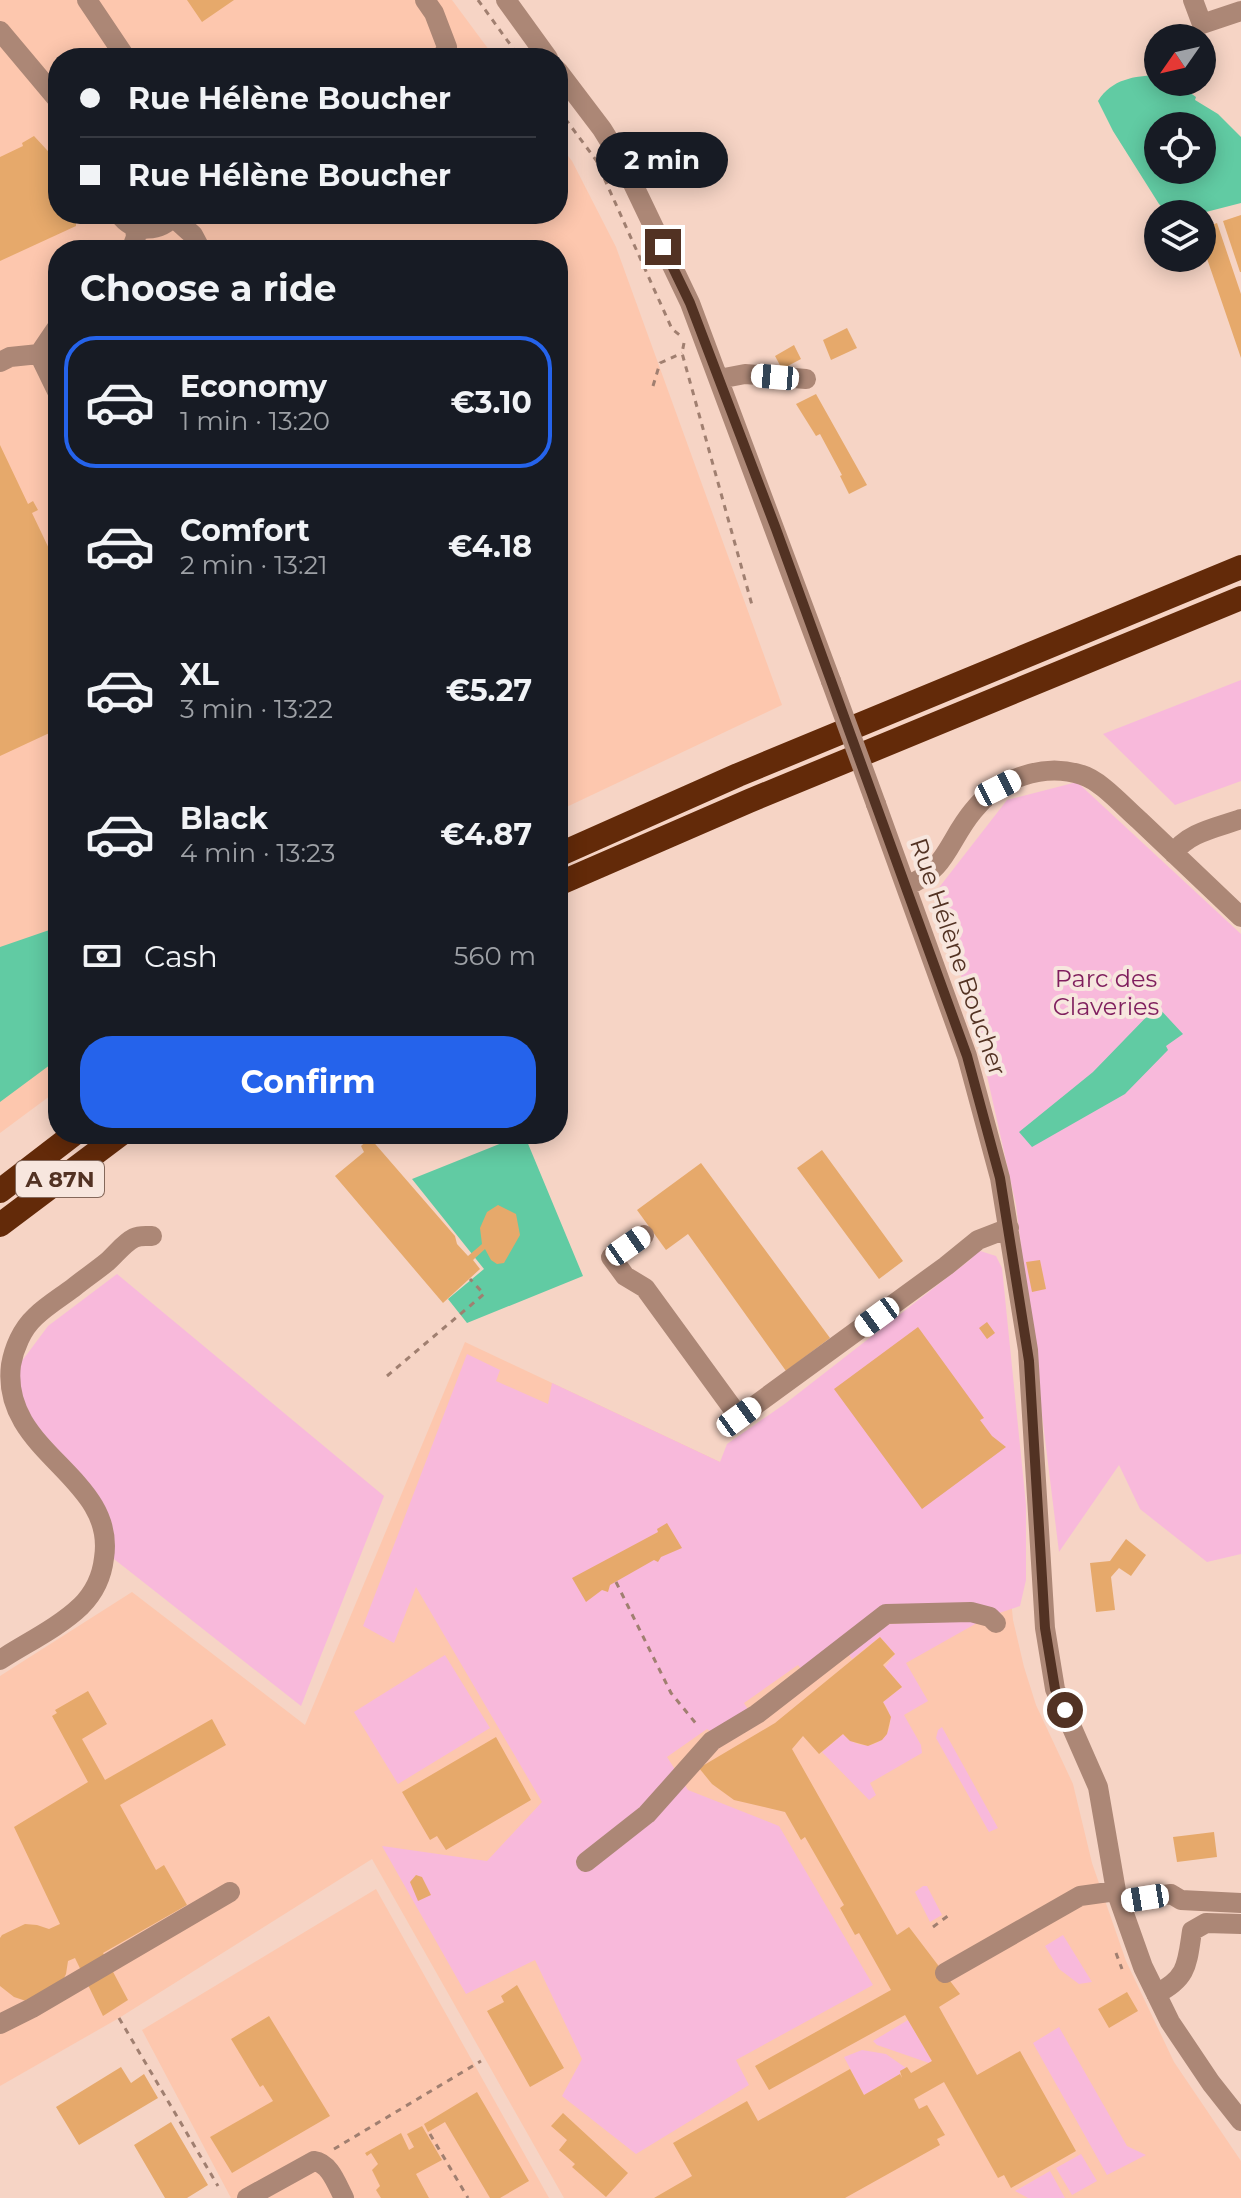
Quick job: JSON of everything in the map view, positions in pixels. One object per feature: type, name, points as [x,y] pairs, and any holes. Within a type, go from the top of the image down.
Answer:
[{"type":"highway","points":[[568,851],[738,775],[1241,567]]},
{"type":"highway","points":[[568,880],[749,801],[1241,598]]},
{"type":"highway","name":"A 87N","points":[[0,1191],[61,1144]]},
{"type":"highway","name":"A 87N","points":[[0,1225],[108,1144]]},
{"type":"street","points":[[87,0],[119,48]]},
{"type":"street","points":[[425,0],[434,13],[447,48]]},
{"type":"street","points":[[506,0],[541,48]]},
{"type":"street","points":[[1193,0],[1202,24],[1241,11]]},
{"type":"street","points":[[4,42],[48,83]]},
{"type":"street","name":"Rue Hélène Boucher","points":[[568,84],[623,163],[690,303],[967,1056],[1000,1178],[1029,1361],[1045,1628],[1055,1689],[1098,1787],[1118,1896],[1143,1967],[1195,2059],[1241,2121]]},
{"type":"street","points":[[142,224],[156,228],[166,224]]},
{"type":"street","points":[[183,224],[196,240]]},
{"type":"street","points":[[0,362],[10,357],[39,354],[48,341]]},
{"type":"street","points":[[39,354],[48,372]]},
{"type":"street","points":[[719,379],[745,374],[806,379]]},
{"type":"street","points":[[906,886],[925,879],[942,862],[973,810],[998,788],[1027,774],[1056,769],[1085,775],[1114,797],[1241,917]]},
{"type":"street","points":[[1174,854],[1187,839],[1241,819]]},
{"type":"street","points":[[644,1235],[611,1257],[625,1276],[645,1288],[739,1417],[978,1240],[1009,1228]]},
{"type":"street","points":[[0,1660],[82,1605],[98,1581],[105,1552],[105,1537],[96,1509],[29,1435],[16,1413],[10,1372],[17,1343],[34,1318],[130,1240],[152,1236]]},
{"type":"street","points":[[586,1862],[647,1814],[712,1741],[757,1714],[886,1614],[971,1612],[990,1617],[996,1623]]},
{"type":"street","points":[[0,2024],[230,1892]]},
{"type":"street","points":[[945,1973],[1080,1896],[1171,1894],[1181,1900],[1241,1903]]},
{"type":"street","points":[[1156,1994],[1177,1983],[1185,1972],[1192,1931],[1206,1923],[1241,1924]]},
{"type":"street","points":[[247,2198],[314,2161],[326,2166],[344,2198]]},
{"type":"path","points":[[478,0],[513,48]]},
{"type":"path","points":[[568,122],[596,160],[672,329],[685,339],[682,353],[752,605]]},
{"type":"path","points":[[653,386],[660,363],[682,353]]},
{"type":"path","points":[[387,1376],[484,1294],[470,1279]]},
{"type":"path","points":[[616,1582],[671,1693],[712,1741]]},
{"type":"path","points":[[933,1927],[949,1915]]},
{"type":"path","points":[[119,2018],[218,2186]]},
{"type":"path","points":[[325,2155],[481,2061]]},
{"type":"path","points":[[430,2134],[468,2198]]},
{"type":"shaded area","points":[[0,0],[452,0],[488,48],[48,48],[48,224],[568,224],[568,156],[616,247],[782,705],[568,806],[568,240],[48,240],[48,1097],[0,1133]]},
{"type":"shaded area","points":[[1144,77],[1144,96],[1195,96],[1195,100],[1215,112],[1144,112],[1144,180],[1098,101],[1117,83]]},
{"type":"shaded area","points":[[1218,114],[1241,137],[1241,203],[1216,209],[1216,200],[1156,200],[1146,184],[1216,184]]},
{"type":"shaded area","points":[[48,930],[48,1066],[0,1102],[0,947]]},
{"type":"shaded area","points":[[1157,1006],[1183,1034],[1166,1046],[1168,1050],[1125,1094],[1032,1147],[1019,1132],[1093,1072]]},
{"type":"shaded area","points":[[499,1144],[528,1144],[583,1276],[467,1323],[448,1299],[484,1269],[412,1179]]},
{"type":"shaded area","points":[[465,1342],[720,1462],[1009,1579],[1013,1620],[1024,1667],[1036,1705],[1073,1784],[1092,1863],[1126,1961],[1174,2062],[1241,2161],[1241,2198],[564,2198],[372,1859],[119,2018],[0,2086],[0,1676],[132,1592],[305,1725]]},
{"type":"shaded area","points":[[376,1889],[549,2198],[231,2198],[142,2030]]},
{"type":"green space","points":[[1241,680],[1241,781],[1175,805],[1103,734]]},
{"type":"green space","name":"Parc des Claveries","points":[[1077,782],[1241,934],[1241,1554],[1207,1562],[1140,1509],[1119,1465],[1059,1552],[1016,1205],[972,1009],[934,894],[1007,800]]},
{"type":"green space","points":[[977,1250],[996,1256],[1002,1268],[1026,1505],[1026,1580],[1020,1606],[996,1614],[884,1607],[803,1671],[798,1665],[744,1703],[749,1711],[712,1732],[707,1729],[667,1757],[688,1790],[779,1826],[873,1985],[736,2060],[749,2085],[636,2154],[562,2096],[582,2059],[535,1960],[466,1994],[382,1846],[487,1861],[542,1802],[416,1587],[394,1643],[363,1626],[467,1354],[500,1370],[496,1381],[548,1404],[552,1383],[720,1462],[727,1444],[786,1403],[971,1259]]},
{"type":"green space","points":[[117,1274],[384,1496],[301,1706],[114,1559],[105,1507],[32,1428],[19,1387],[19,1365],[48,1326]]},
{"type":"green space","points":[[956,1619],[977,1623],[906,1663],[928,1701],[904,1715],[921,1745],[922,1753],[870,1783],[876,1795],[869,1800],[822,1752],[843,1734],[863,1745],[881,1740],[890,1724],[883,1702],[902,1687],[885,1667],[895,1654],[880,1637],[852,1659],[847,1652],[879,1625]]},
{"type":"green space","points":[[445,1655],[490,1728],[398,1784],[354,1712]]},
{"type":"green space","points":[[942,1727],[998,1828],[989,1832],[936,1738]]},
{"type":"green space","points":[[927,1886],[942,1915],[930,1922],[915,1892]]},
{"type":"green space","points":[[1063,1935],[1092,1982],[1079,1984],[1059,1969],[1045,1946]]},
{"type":"green space","points":[[908,2020],[932,2061],[929,2063],[873,2041]]},
{"type":"green space","points":[[1059,2027],[1127,2146],[1146,2155],[1107,2175],[1033,2043]]},
{"type":"green space","points":[[862,2050],[886,2054],[906,2068],[864,2095],[844,2057]]},
{"type":"green space","points":[[1081,2154],[1097,2181],[1072,2195],[1056,2168]]},
{"type":"green space","points":[[1050,2171],[1065,2198],[1028,2198],[1015,2191]]},
{"type":"building","points":[[187,0],[234,0],[202,22]]},
{"type":"building","points":[[34,136],[48,151],[48,224],[76,226],[0,261],[0,157],[23,146],[22,143]]},
{"type":"building","points":[[1241,215],[1241,272],[1240,272],[1223,221]]},
{"type":"building","points":[[1216,223],[1241,294],[1241,358],[1212,272],[1216,272]]},
{"type":"building","points":[[847,328],[857,348],[831,360],[823,340]]},
{"type":"building","points":[[794,345],[801,359],[782,369],[775,356]]},
{"type":"building","points":[[816,394],[867,485],[849,494],[820,434],[816,436],[796,404]]},
{"type":"building","points":[[0,445],[28,504],[33,501],[38,510],[32,513],[48,547],[48,734],[0,756]]},
{"type":"building","points":[[375,1144],[455,1236],[457,1244],[468,1256],[482,1244],[480,1228],[487,1212],[498,1205],[516,1214],[520,1235],[504,1263],[497,1264],[491,1260],[485,1249],[473,1260],[480,1269],[443,1303],[335,1176],[364,1152],[361,1146]]},
{"type":"building","points":[[822,1150],[903,1261],[879,1279],[797,1168]]},
{"type":"building","points":[[701,1163],[830,1338],[786,1371],[688,1234],[666,1250],[637,1210]]},
{"type":"building","points":[[1040,1260],[1046,1289],[1032,1292],[1026,1262]]},
{"type":"building","points":[[987,1322],[995,1333],[987,1339],[979,1328]]},
{"type":"building","points":[[918,1327],[984,1418],[980,1420],[992,1436],[1006,1447],[922,1509],[834,1389]]},
{"type":"building","points":[[667,1523],[682,1548],[661,1557],[658,1562],[654,1560],[610,1585],[608,1592],[602,1590],[586,1602],[572,1578],[658,1532],[657,1529]]},
{"type":"building","points":[[1126,1539],[1146,1555],[1131,1576],[1119,1568],[1111,1577],[1115,1610],[1096,1612],[1090,1563],[1110,1561]]},
{"type":"building","points":[[880,1637],[895,1654],[883,1665],[902,1687],[883,1702],[891,1717],[887,1734],[882,1740],[868,1746],[850,1741],[843,1734],[819,1754],[803,1736],[792,1749],[897,1935],[909,1927],[960,1994],[939,2007],[977,2075],[1020,2051],[1076,2151],[1011,2188],[1004,2175],[998,2178],[944,2082],[914,2099],[919,2109],[927,2105],[945,2135],[937,2139],[940,2145],[845,2198],[654,2198],[692,2176],[673,2143],[747,2101],[758,2121],[850,2069],[864,2095],[900,2074],[902,2078],[900,2071],[907,2067],[911,2073],[932,2061],[905,2015],[769,2090],[755,2066],[891,1990],[859,1933],[855,1935],[840,1908],[844,1905],[805,1837],[801,1840],[785,1812],[734,1800],[712,1784],[699,1768],[775,1723]]},
{"type":"building","points":[[88,1691],[107,1724],[82,1739],[105,1780],[212,1719],[226,1745],[120,1805],[156,1870],[164,1865],[187,1905],[103,1953],[128,2000],[103,2016],[75,1958],[68,1961],[60,1986],[26,2001],[14,1997],[0,1986],[2,1935],[25,1924],[49,1929],[60,1924],[14,1827],[88,1782],[52,1716],[57,1713],[55,1710]]},
{"type":"building","points":[[496,1737],[531,1800],[446,1850],[437,1836],[430,1840],[402,1792]]},
{"type":"building","points":[[1214,1832],[1217,1857],[1177,1862],[1173,1837]]},
{"type":"building","points":[[416,1875],[422,1877],[431,1895],[418,1901],[410,1882]]},
{"type":"building","points":[[517,1985],[564,2068],[530,2087],[487,2011],[504,2002],[501,1996]]},
{"type":"building","points":[[1127,1992],[1138,2011],[1109,2028],[1098,2009]]},
{"type":"building","points":[[269,2016],[330,2116],[232,2173],[210,2137],[273,2101],[263,2085],[260,2087],[231,2039]]},
{"type":"building","points":[[121,2067],[131,2083],[144,2074],[158,2098],[79,2145],[56,2107]]},
{"type":"building","points":[[477,2092],[529,2181],[500,2198],[490,2198],[445,2122],[428,2132],[424,2124]]},
{"type":"building","points":[[563,2113],[628,2173],[606,2197],[572,2167],[575,2164],[559,2150],[567,2140],[551,2126]]},
{"type":"building","points":[[171,2122],[208,2185],[187,2198],[165,2198],[134,2145]]},
{"type":"building","points":[[422,2126],[442,2160],[416,2174],[429,2198],[381,2198],[376,2190],[380,2186],[372,2170],[378,2164],[371,2153],[367,2156],[365,2153],[401,2133],[409,2150],[414,2147],[407,2134]]},
{"type":"route","points":[[663,247],[690,303],[776,529],[967,1056],[1000,1178],[1024,1323],[1045,1628],[1055,1689],[1065,1710]]}]
